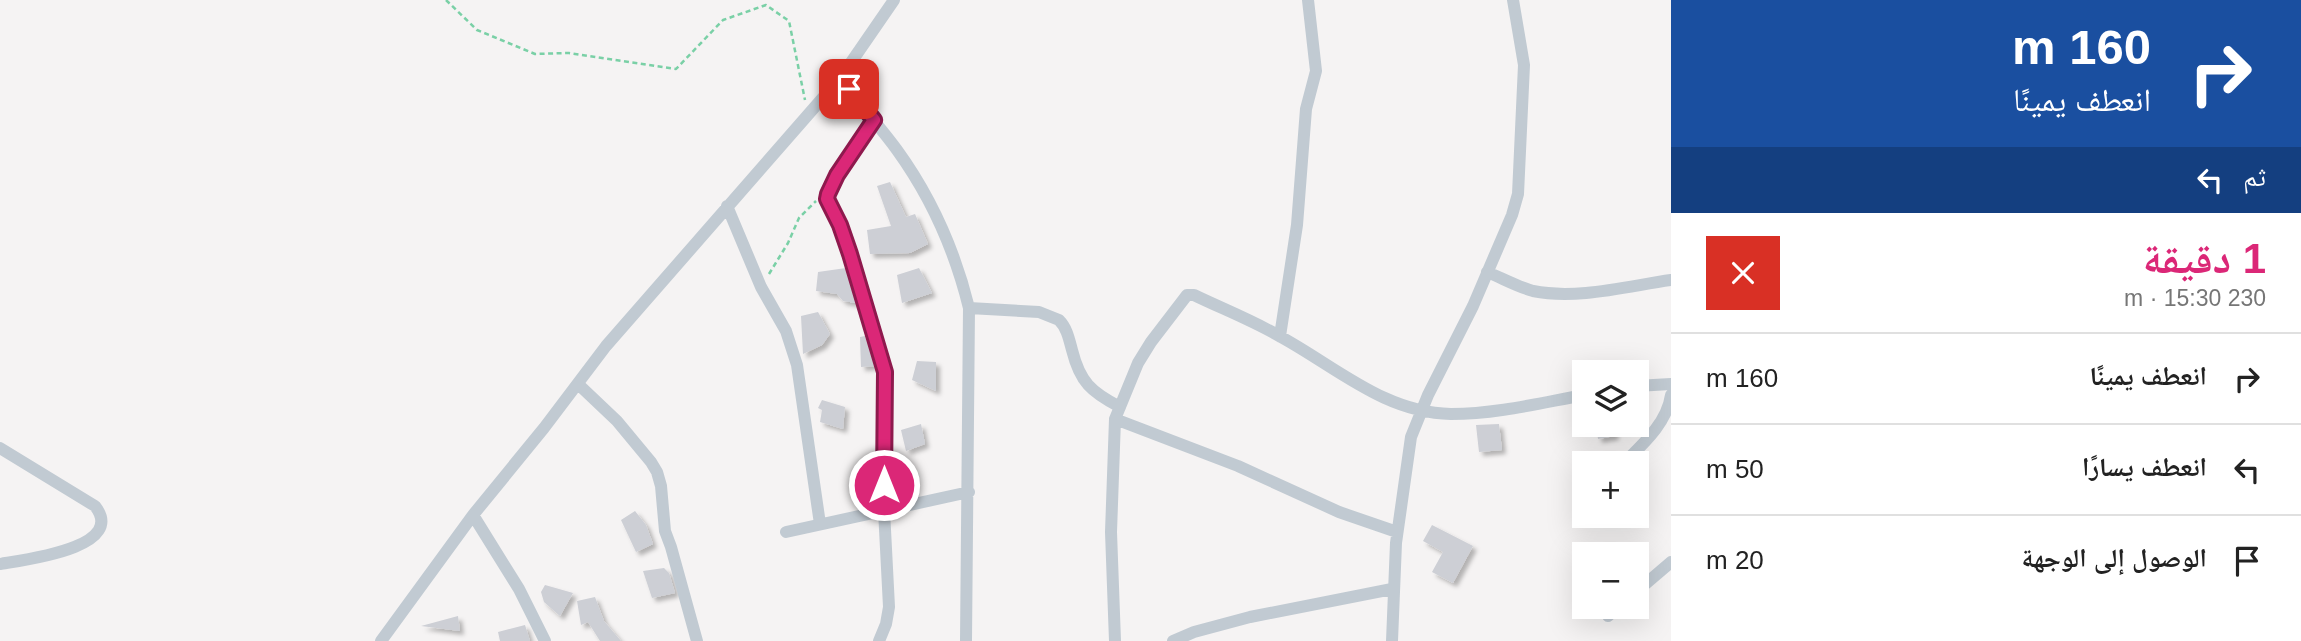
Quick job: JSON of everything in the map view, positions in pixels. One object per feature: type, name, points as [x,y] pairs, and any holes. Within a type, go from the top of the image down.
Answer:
[{"type":"street","points":[[381,641],[473,515],[606,346],[807,113],[833,88],[894,0]]},
{"type":"street","points":[[1280,336],[1297,225],[1306,109],[1315,79],[1316,60],[1308,0]]},
{"type":"street","points":[[1392,641],[1392,589],[1397,532],[1411,437],[1488,272],[1516,205],[1520,182],[1524,65],[1513,0]]},
{"type":"street","points":[[841,77],[910,169],[936,218],[961,275],[969,308],[966,641]]},
{"type":"street","points":[[874,120],[846,161],[828,194],[829,205],[840,225],[850,254],[885,372],[884,510],[889,607],[879,641]]},
{"type":"street","points":[[727,205],[761,288],[786,331],[797,365],[820,524]]},
{"type":"street","points":[[1488,272],[1533,291],[1556,293],[1587,292],[1671,280]]},
{"type":"street","points":[[1115,641],[1111,532],[1118,413],[1129,383],[1151,342],[1187,296],[1194,295],[1280,336],[1379,397],[1422,410],[1449,414],[1506,410],[1572,397]]},
{"type":"street","points":[[969,308],[1039,312],[1059,320],[1069,338],[1075,361],[1086,385],[1118,413],[1339,512],[1397,532]]},
{"type":"street","points":[[578,384],[617,421],[657,472],[661,486],[663,524],[697,641]]},
{"type":"street","points":[[1649,385],[1671,384]]},
{"type":"street","points":[[1636,451],[1669,408],[1671,395]]},
{"type":"street","points":[[0,448],[95,506],[101,519],[97,535],[90,541],[51,555],[0,564]]},
{"type":"street","points":[[786,532],[969,492]]},
{"type":"street","points":[[473,515],[519,589],[545,641]]},
{"type":"street","points":[[1649,581],[1671,562]]},
{"type":"street","points":[[1173,641],[1195,637],[1285,609],[1392,589]]},
{"type":"path","points":[[446,0],[477,30],[535,54],[569,53],[676,69],[723,20],[765,5],[789,21],[807,113]]},
{"type":"path","points":[[761,288],[788,243],[799,218],[811,204],[828,194]]},
{"type":"building","points":[[890,182],[906,217],[915,214],[928,244],[910,253],[870,254],[867,230],[891,226],[877,186]]},
{"type":"building","points":[[846,268],[856,303],[843,301],[837,294],[816,291],[818,272]]},
{"type":"building","points":[[919,268],[932,293],[902,303],[897,275]]},
{"type":"building","points":[[818,312],[830,334],[822,345],[803,354],[801,316]]},
{"type":"building","points":[[865,336],[874,366],[861,367],[860,337]]},
{"type":"building","points":[[917,361],[936,362],[936,391],[912,380]]},
{"type":"building","points":[[822,400],[845,407],[843,429],[820,422],[822,410],[818,408]]},
{"type":"building","points":[[921,424],[925,444],[906,451],[901,430]]},
{"type":"building","points":[[1499,424],[1502,450],[1479,452],[1476,425]]},
{"type":"building","points":[[635,511],[646,525],[653,544],[636,552],[621,520]]},
{"type":"building","points":[[1432,525],[1473,546],[1453,583],[1432,572],[1443,552],[1423,541]]},
{"type":"building","points":[[664,568],[669,573],[675,593],[652,598],[643,571]]},
{"type":"building","points":[[545,585],[573,593],[560,616],[544,602],[541,592]]},
{"type":"building","points":[[595,597],[604,621],[621,641],[600,641],[588,622],[581,625],[577,601]]},
{"type":"building","points":[[458,616],[460,631],[421,626]]},
{"type":"building","points":[[525,625],[530,641],[500,641],[498,632]]},
{"type":"route","points":[[849,89],[874,120],[837,175],[827,199],[840,225],[857,274],[885,372],[884,485]]}]
